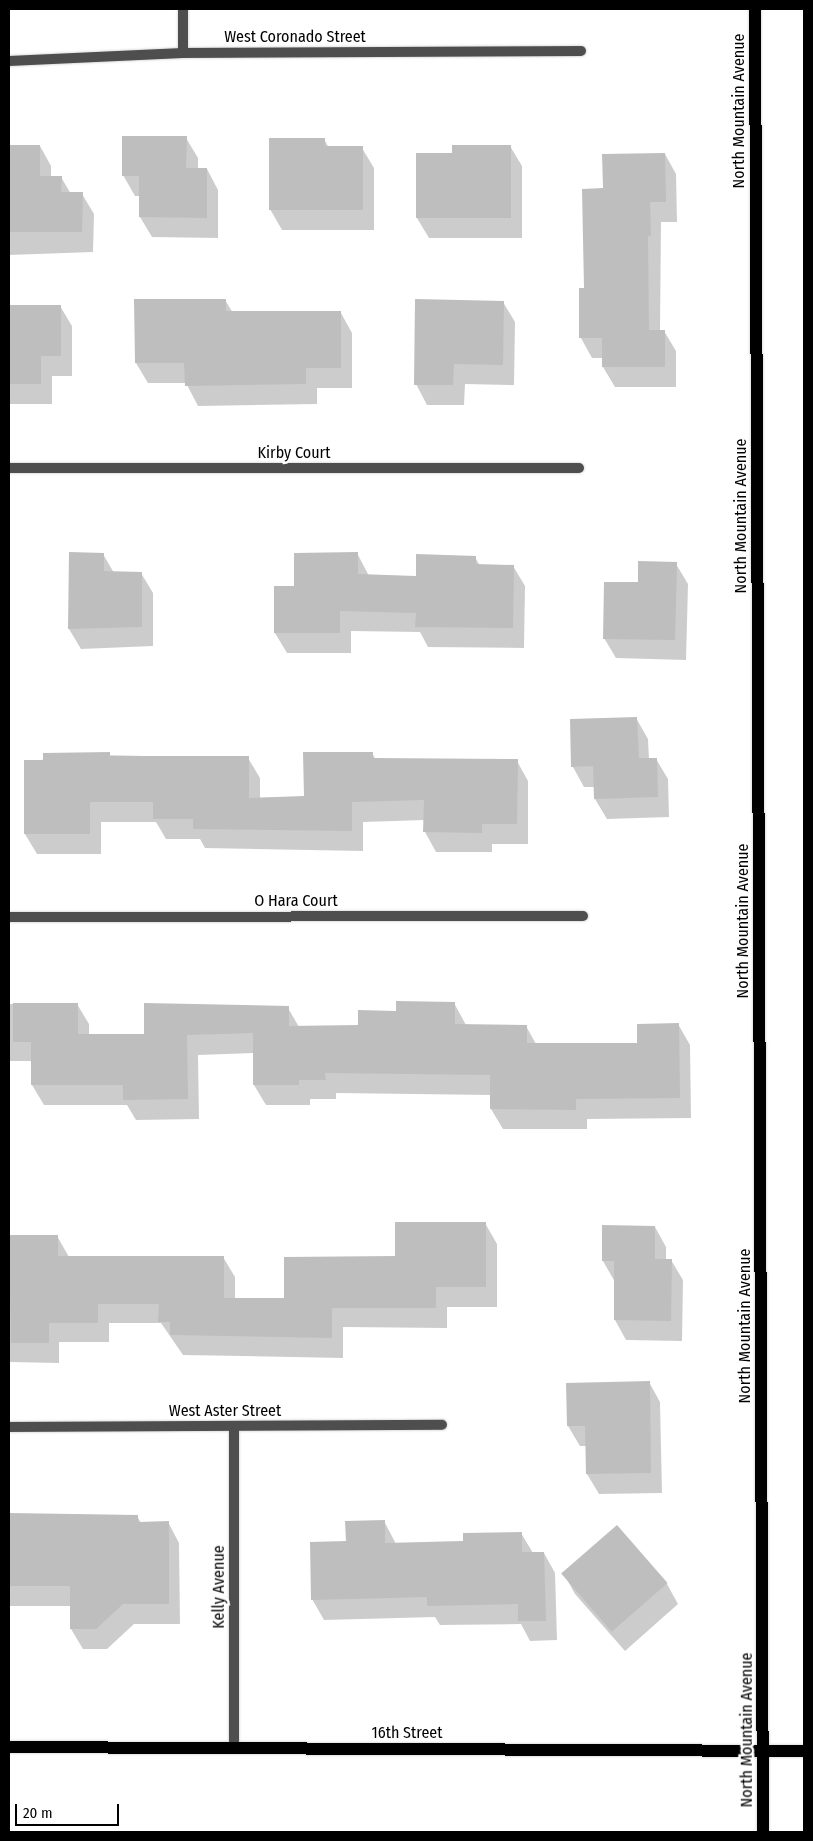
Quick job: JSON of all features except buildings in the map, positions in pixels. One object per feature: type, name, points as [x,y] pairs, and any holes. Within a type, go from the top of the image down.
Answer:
[{"type":"main road","name":"North Mountain Avenue","points":[[755,9],[762,1832]]},
{"type":"main road","name":"16th Street","points":[[9,1747],[804,1751]]},
{"type":"street","points":[[183,9],[183,53]]},
{"type":"street","name":"West Coronado Street","points":[[9,61],[183,53],[581,51]]},
{"type":"street","name":"Kirby Court","points":[[9,468],[579,468]]},
{"type":"street","name":"O Hara Court","points":[[9,917],[583,916]]},
{"type":"street","name":"West Aster Street","points":[[9,1427],[442,1425]]},
{"type":"street","name":"Kelly Avenue","points":[[234,1426],[234,1748]]}]
